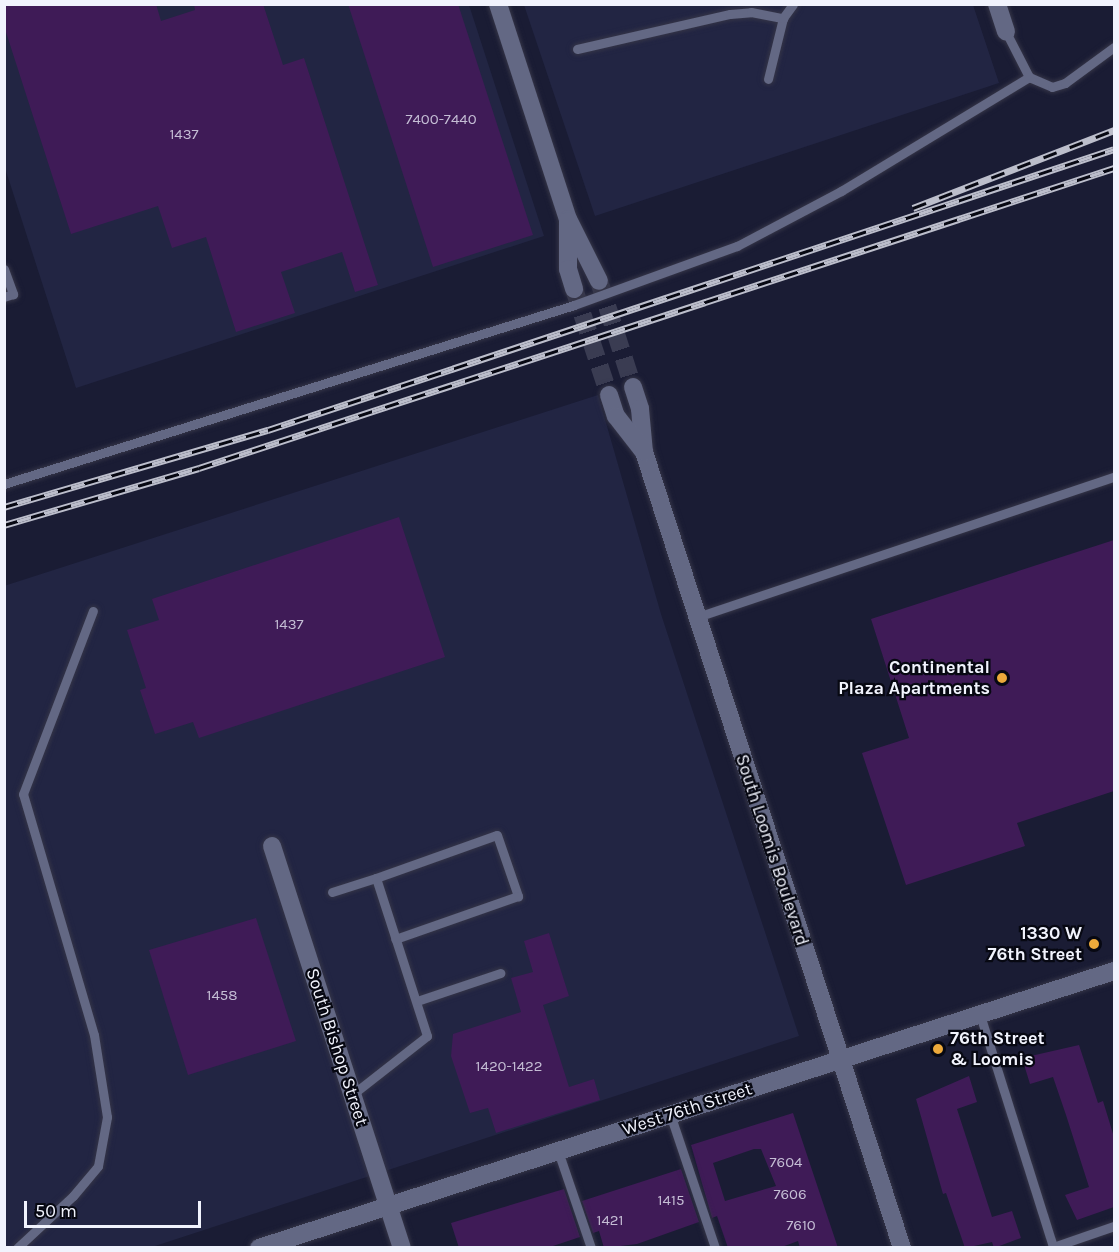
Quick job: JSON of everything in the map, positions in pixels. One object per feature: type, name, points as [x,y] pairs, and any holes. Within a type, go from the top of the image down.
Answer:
[{"type":"street","points":[[498,4],[568,219],[599,281]]},
{"type":"street","points":[[997,4],[1006,32]]},
{"type":"street","points":[[568,219],[568,269],[574,289]]},
{"type":"street","name":"South Loomis Boulevard","points":[[633,387],[640,409],[644,452],[902,1248]]},
{"type":"street","name":"South Loomis Boulevard","points":[[609,395],[616,417],[644,452]]},
{"type":"street","name":"South Bishop Street","points":[[272,846],[402,1248]]},
{"type":"street","name":"West 76th Street","points":[[259,1248],[1114,971]]},
{"type":"lane","points":[[768,79],[783,18],[793,4]]},
{"type":"lane","points":[[577,49],[730,14],[751,12],[783,18]]},
{"type":"lane","points":[[1006,32],[1029,76],[1042,86],[1065,83],[1114,47]]},
{"type":"lane","points":[[4,484],[574,306],[738,246],[841,191],[1029,76]]},
{"type":"lane","points":[[4,269],[13,294],[4,297]]},
{"type":"lane","points":[[697,617],[1114,477]]},
{"type":"lane","points":[[17,1248],[73,1196],[98,1166],[108,1117],[94,1035],[23,794],[93,611]]},
{"type":"lane","points":[[332,892],[497,836],[518,896],[395,939]]},
{"type":"lane","points":[[352,1094],[427,1036],[376,878]]},
{"type":"lane","points":[[417,1001],[500,974]]},
{"type":"lane","points":[[980,1015],[1053,1247],[1114,1226]]},
{"type":"lane","points":[[670,1114],[715,1248]]},
{"type":"lane","points":[[558,1151],[591,1248]]},
{"type":"shaded area","points":[[4,5],[469,5],[544,236],[76,388],[5,168]]},
{"type":"shaded area","points":[[524,5],[973,5],[999,83],[595,216]]},
{"type":"shaded area","points":[[598,395],[661,614],[799,1036],[152,1247],[5,1247],[4,586]]},
{"type":"building","points":[[4,4],[156,4],[161,21],[195,10],[194,4],[263,4],[283,65],[304,58],[378,285],[355,292],[342,252],[281,272],[295,313],[236,332],[206,237],[172,248],[158,206],[71,234],[4,26]]},
{"type":"building","points":[[348,4],[458,4],[533,235],[433,267]]},
{"type":"building","points":[[399,517],[445,657],[199,738],[193,722],[155,734],[140,690],[146,688],[127,630],[159,620],[152,599]]},
{"type":"building","name":"Continental Plaza Apartments","points":[[1114,540],[1114,791],[1017,823],[1025,846],[906,885],[862,753],[909,738],[871,619]]},
{"type":"building","points":[[256,918],[296,1041],[188,1075],[149,950]]},
{"type":"building","points":[[549,933],[569,996],[543,1005],[569,1087],[594,1079],[600,1100],[496,1133],[488,1108],[470,1113],[451,1056],[453,1034],[521,1012],[511,978],[533,972],[524,941]]},
{"type":"building","points":[[1079,1045],[1098,1103],[1103,1101],[1114,1137],[1114,1207],[1077,1220],[1065,1195],[1089,1187],[1066,1115],[1053,1077],[1030,1084],[1022,1058]]},
{"type":"building","points":[[969,1076],[977,1102],[957,1109],[992,1217],[1012,1211],[1021,1238],[994,1248],[992,1242],[965,1248],[946,1193],[943,1194],[916,1099]]},
{"type":"building","points":[[793,1113],[838,1248],[800,1248],[798,1241],[779,1248],[728,1248],[717,1216],[712,1218],[691,1145]],"holes":[[[754,1149],[761,1149],[776,1186],[725,1201],[713,1163]]]},
{"type":"building","points":[[681,1169],[699,1222],[637,1244],[604,1248],[599,1231],[593,1233],[582,1201]]},
{"type":"building","points":[[564,1189],[580,1237],[547,1248],[459,1248],[451,1223]]},
{"type":"tunnel","points":[[599,281],[633,387]]},
{"type":"tunnel","points":[[574,289],[609,395]]},
{"type":"railway","points":[[913,208],[1114,130]]},
{"type":"railway","points":[[4,507],[268,430],[1114,149]]},
{"type":"railway","points":[[4,525],[199,468],[1114,168]]},
{"type":"place","name":"Continental Plaza Apartments","points":[[1002,678]]},
{"type":"place","name":"1330 W 76th Street","points":[[1094,944]]},
{"type":"place","name":"76th Street & Loomis","points":[[938,1049]]}]
